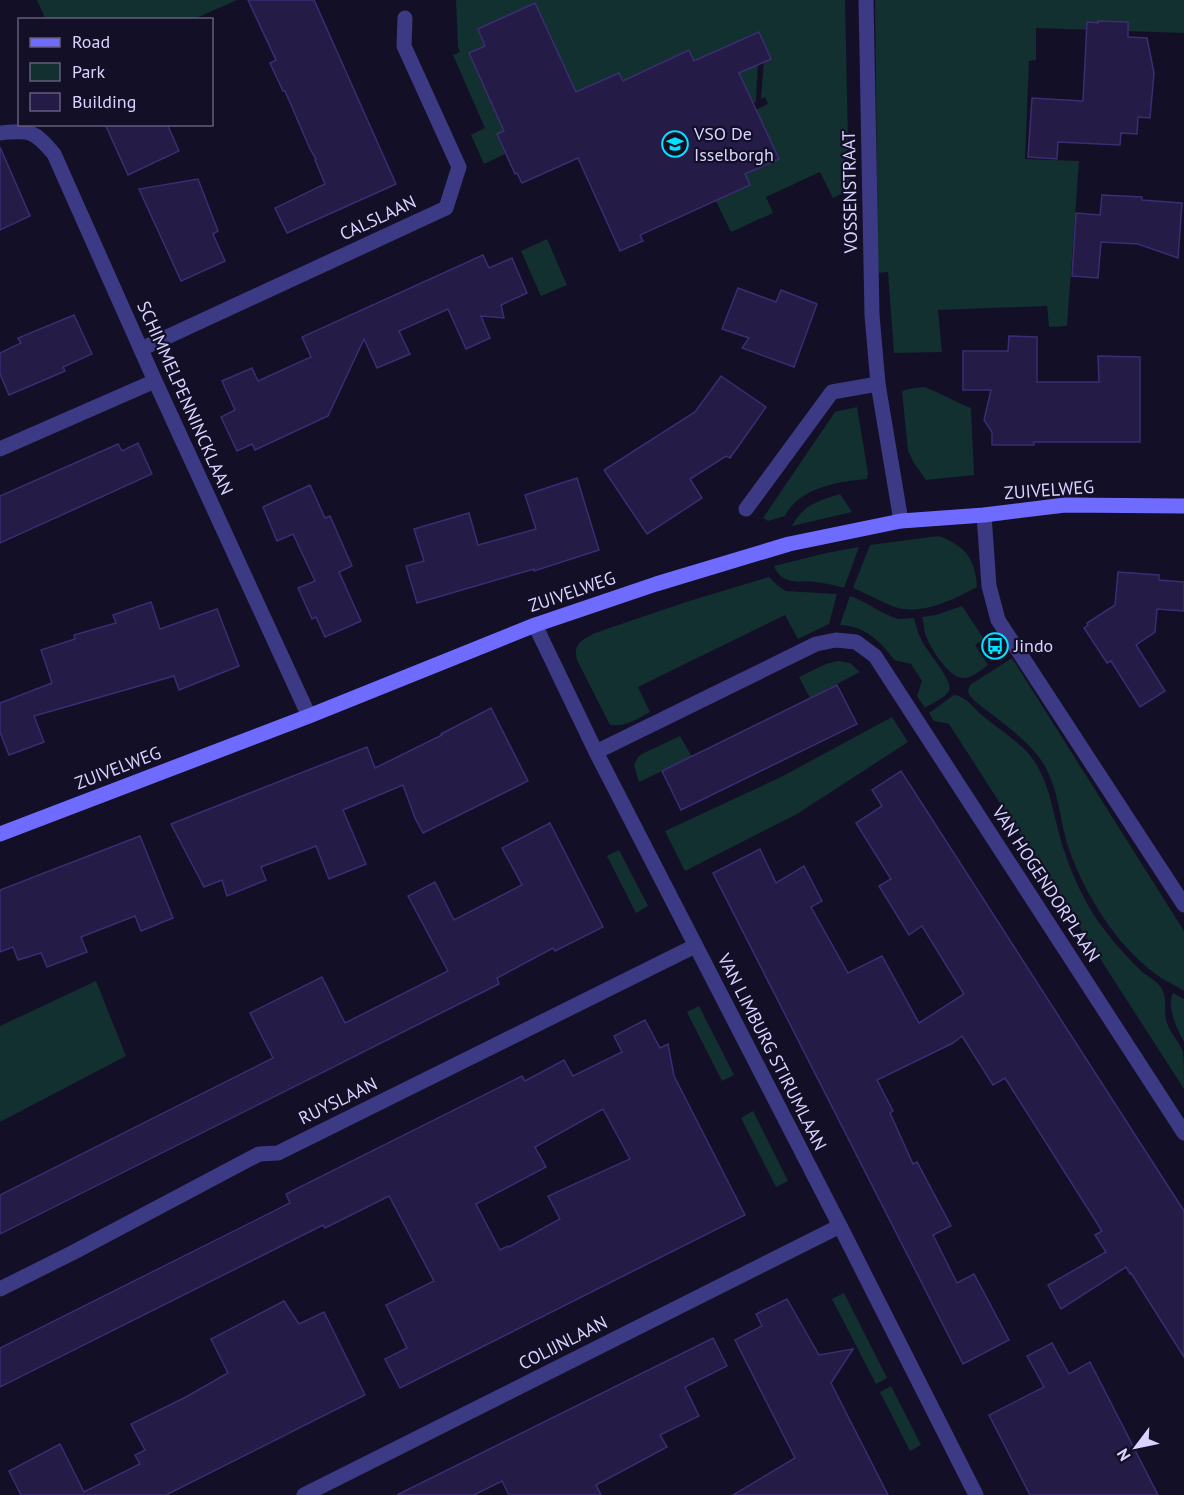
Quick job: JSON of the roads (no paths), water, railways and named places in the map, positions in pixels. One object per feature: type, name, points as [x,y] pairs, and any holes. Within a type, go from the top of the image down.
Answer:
[{"type":"street","name":"VOSSENSTRAAT","points":[[866,0],[872,315],[878,384],[901,521]]},
{"type":"street","name":"CALSLAAN","points":[[141,349],[446,208],[459,167],[404,46],[405,18]]},
{"type":"street","name":"SCHIMMELPENNINCKLAAN","points":[[0,133],[26,131],[42,140],[54,154],[155,381],[309,716]]},
{"type":"street","points":[[0,449],[155,381]]},
{"type":"street","points":[[746,509],[832,392],[878,384]]},
{"type":"street","name":"ZUIVELWEG","points":[[0,834],[309,716],[535,626],[656,584],[789,544],[901,521],[984,515],[1065,505],[1184,506]]},
{"type":"street","points":[[984,515],[989,586],[998,620],[1184,905]]},
{"type":"street","name":"VAN LIMBURG STIRUMLAAN","points":[[535,626],[596,752],[840,1226],[974,1494]]},
{"type":"street","name":"VAN HOGENDORPLAAN","points":[[596,752],[816,644],[836,640],[856,642],[874,656],[1184,1133]]},
{"type":"street","name":"RUYSLAAN","points":[[0,1289],[75,1252],[259,1154],[278,1153],[695,946]]},
{"type":"street","name":"COLIJNLAAN","points":[[304,1495],[840,1226]]},
{"type":"place","name":"VSO De Isselborgh","points":[[675,144]]},
{"type":"place","name":"Jindo","points":[[995,646]]}]
